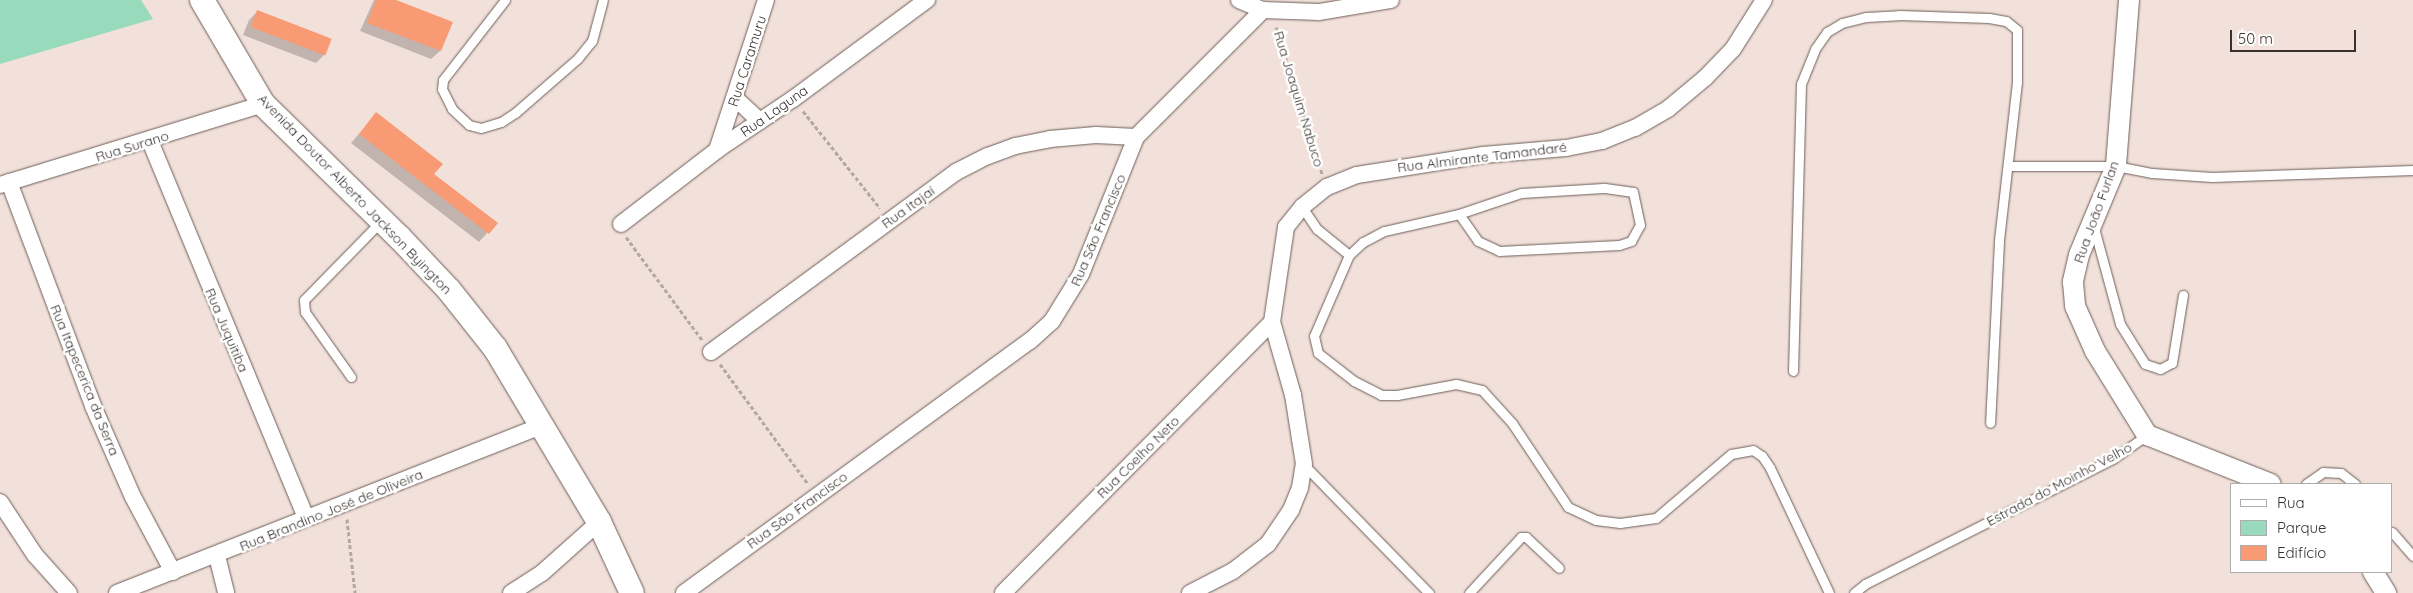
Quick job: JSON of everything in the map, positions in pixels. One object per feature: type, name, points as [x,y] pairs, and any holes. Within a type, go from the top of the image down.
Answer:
[{"type":"main road","name":"Avenida Doutor Alberto Jackson Byington","points":[[202,0],[263,104],[382,220],[473,318],[544,426],[598,522],[632,593]]},
{"type":"street","name":"Rua Caramuru","points":[[717,150],[766,0]]},
{"type":"street","name":"Rua Laguna","points":[[621,224],[717,150],[793,99],[927,0]]},
{"type":"street","points":[[1239,0],[1268,11],[1356,8],[1392,0]]},
{"type":"street","name":"Rua Almirante Tamandaré","points":[[1190,593],[1233,571],[1268,544],[1292,510],[1304,464],[1293,396],[1272,322],[1286,227],[1302,207],[1327,187],[1358,175],[1412,164],[1566,148],[1602,141],[1635,128],[1669,108],[1705,78],[1733,49],[1764,0]]},
{"type":"street","name":"Rua João Furlan","points":[[2129,0],[2116,166],[2079,255],[2073,282],[2075,306],[2095,351],[2147,435]]},
{"type":"street","name":"Rua São Francisco","points":[[684,593],[1030,341],[1052,321],[1081,274],[1136,137],[1268,11]]},
{"type":"street","points":[[735,98],[760,121]]},
{"type":"street","name":"Rua Surano","points":[[5,184],[150,141],[263,104]]},
{"type":"street","name":"Rua Itajaí","points":[[711,352],[956,172],[1015,146],[1096,135],[1136,137]]},
{"type":"street","name":"Rua Juquitiba","points":[[150,141],[306,518]]},
{"type":"street","name":"Rua Itapecerica da Serra","points":[[5,184],[92,406],[133,497],[174,572]]},
{"type":"street","name":"Rua Coelho Neto","points":[[1003,593],[1272,322]]},
{"type":"street","name":"Rua Brandino José de Oliveira","points":[[117,593],[217,556],[306,518],[544,426]]},
{"type":"street","name":"Estrada do Moinho Velho","points":[[2147,435],[2267,483]]},
{"type":"street","points":[[0,502],[35,555],[69,593]]},
{"type":"street","points":[[511,593],[542,573],[598,522]]},
{"type":"street","points":[[217,556],[226,593]]},
{"type":"street","points":[[2374,573],[2386,593]]},
{"type":"lane","points":[[505,0],[443,80],[442,89],[452,110],[469,125],[480,128],[502,122],[515,113],[578,58],[592,41],[603,0]]},
{"type":"lane","points":[[1793,371],[1801,84],[1806,64],[1827,32],[1842,23],[1866,17],[1899,14],[1988,18],[2006,21],[2017,30],[2018,52],[1999,242],[1990,423]]},
{"type":"lane","points":[[2008,166],[2116,166],[2152,174],[2212,178],[2413,170]]},
{"type":"lane","points":[[1459,214],[1478,241],[1499,251],[1619,245],[1631,241],[1640,224],[1633,192],[1624,189],[1521,193],[1459,214],[1384,232],[1363,242],[1349,256],[1313,343],[1318,352],[1354,381],[1381,394],[1418,392],[1456,384],[1482,390],[1512,423],[1568,507],[1596,520],[1620,523],[1656,518],[1731,454],[1753,450],[1762,456],[1770,468],[1829,593]]},
{"type":"lane","points":[[1302,207],[1316,229],[1349,256]]},
{"type":"lane","points":[[351,377],[305,312],[304,300],[306,294],[382,220]]},
{"type":"lane","points":[[2092,222],[2120,324],[2144,364],[2160,369],[2172,363],[2183,294]]},
{"type":"lane","name":"Estrada do Moinho Velho","points":[[1854,593],[1865,584],[2114,458],[2147,435]]},
{"type":"lane","points":[[1304,464],[1430,593]]},
{"type":"lane","points":[[2307,483],[2323,472],[2341,473],[2354,483]]},
{"type":"lane","points":[[2393,533],[2413,556]]},
{"type":"lane","points":[[1469,593],[1523,536],[1559,568]]},
{"type":"path","name":"Rua Joaquim Nabuco","points":[[1268,11],[1327,187]]},
{"type":"path","points":[[793,99],[890,220]]},
{"type":"path","points":[[345,503],[355,593]]},
{"type":"green space","points":[[0,0],[141,0],[153,19],[0,64]]},
{"type":"building","points":[[376,0],[396,0],[453,22],[441,51],[367,23]]},
{"type":"building","points":[[257,10],[332,39],[325,55],[251,27]]},
{"type":"building","points":[[376,112],[443,164],[434,174],[498,223],[489,234],[359,134]]}]
